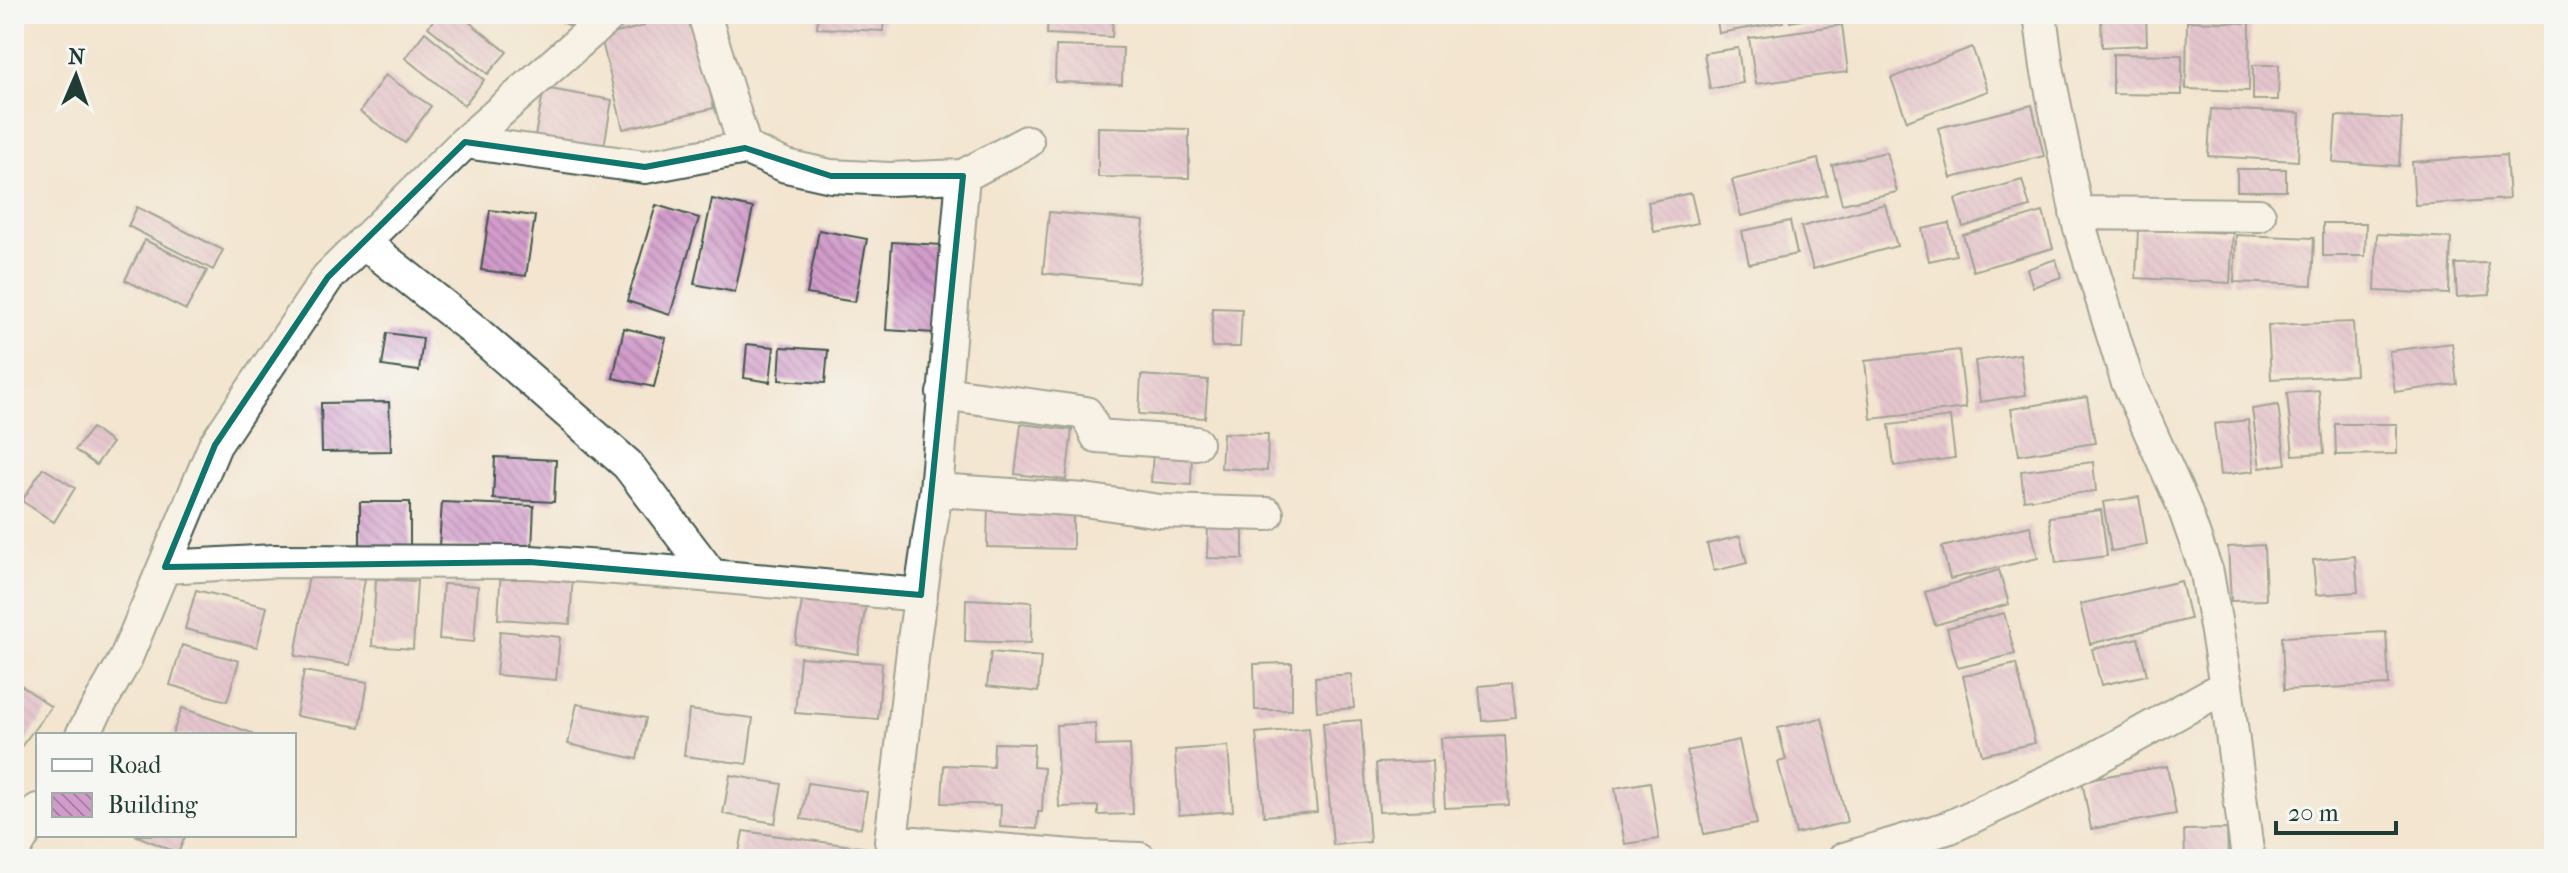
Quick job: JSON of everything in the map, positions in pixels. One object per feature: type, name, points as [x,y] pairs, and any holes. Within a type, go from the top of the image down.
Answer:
[{"type":"street","points":[[83,733],[125,660],[215,445],[328,277],[465,142],[611,14]]},
{"type":"street","points":[[704,14],[745,148]]},
{"type":"street","points":[[2040,14],[2047,67],[2076,213],[2127,380],[2183,505],[2207,573],[2226,686],[2248,859]]},
{"type":"street","points":[[465,142],[645,167],[745,148],[786,166],[831,176],[890,179],[963,176],[1027,142]]},
{"type":"street","points":[[963,176],[936,490],[891,850],[1140,859]]},
{"type":"street","points":[[2076,213],[2259,215]]},
{"type":"street","points":[[363,242],[469,326],[628,465],[712,576]]},
{"type":"street","points":[[943,393],[1086,413],[1097,436],[1196,443]]},
{"type":"street","points":[[936,490],[1084,500],[1160,511],[1267,514]]},
{"type":"street","points":[[165,567],[275,561],[530,562],[921,595]]},
{"type":"street","points":[[1844,859],[1950,827],[2087,763],[2226,686]]},
{"type":"street","points":[[14,851],[36,813]]},
{"type":"highlighted area","points":[[465,142],[645,167],[745,148],[831,176],[963,176],[921,595],[530,562],[165,567],[215,445],[328,277]]},
{"type":"building","points":[[438,14],[459,14],[507,52],[488,74],[428,27]]},
{"type":"building","points":[[546,14],[587,14],[578,30]]},
{"type":"building","points":[[642,14],[676,14],[677,19],[692,16],[714,108],[623,129],[601,37],[644,26]]},
{"type":"building","points":[[818,14],[884,14],[883,31],[817,28]]},
{"type":"building","points":[[1048,14],[1113,14],[1112,37],[1047,34]]},
{"type":"building","points":[[1716,14],[1781,14],[1783,22],[1719,33]]},
{"type":"building","points":[[1788,14],[1824,14],[1824,16],[1790,22]]},
{"type":"building","points":[[2101,14],[2146,14],[2147,45],[2102,47]]},
{"type":"building","points":[[2187,21],[2250,23],[2249,91],[2186,89]]},
{"type":"building","points":[[1842,25],[1848,72],[1756,84],[1749,38]]},
{"type":"building","points":[[425,32],[484,80],[464,105],[405,58]]},
{"type":"building","points":[[1056,46],[1123,48],[1122,84],[1055,82]]},
{"type":"building","points":[[1972,47],[1988,91],[1907,121],[1891,78]]},
{"type":"building","points":[[1738,48],[1743,83],[1710,89],[1704,53]]},
{"type":"building","points":[[2113,54],[2182,55],[2182,95],[2113,94]]},
{"type":"building","points":[[2253,65],[2279,65],[2278,100],[2253,100]]},
{"type":"building","points":[[385,75],[431,106],[405,143],[360,112]]},
{"type":"building","points":[[544,88],[612,100],[603,153],[534,141]]},
{"type":"building","points":[[2032,105],[2044,156],[1951,178],[1938,128]]},
{"type":"building","points":[[2211,109],[2300,113],[2298,161],[2208,156]]},
{"type":"building","points":[[2336,116],[2402,119],[2399,166],[2333,162]]},
{"type":"building","points":[[1098,127],[1189,129],[1189,178],[1098,177]]},
{"type":"building","points":[[1886,152],[1897,192],[1842,204],[1832,165]]},
{"type":"building","points":[[2506,155],[2509,199],[2415,205],[2412,162]]},
{"type":"building","points":[[1818,159],[1827,195],[1741,216],[1732,180]]},
{"type":"building","points":[[2237,169],[2286,169],[2286,191],[2237,191]]},
{"type":"building","points":[[2022,180],[2030,207],[1963,227],[1955,199]]},
{"type":"building","points":[[1691,193],[1698,223],[1654,232],[1648,202]]},
{"type":"building","points":[[712,199],[753,208],[735,292],[694,284]]},
{"type":"building","points":[[1885,204],[1897,246],[1813,269],[1801,227]]},
{"type":"building","points":[[656,205],[699,218],[670,315],[627,301]]},
{"type":"building","points":[[137,207],[223,250],[213,270],[128,226]]},
{"type":"building","points":[[490,210],[535,216],[526,276],[481,270]]},
{"type":"building","points":[[1049,212],[1144,221],[1138,283],[1043,273]]},
{"type":"building","points":[[2043,212],[2053,248],[1973,271],[1963,235]]},
{"type":"building","points":[[1790,221],[1797,254],[1749,264],[1742,231]]},
{"type":"building","points":[[1949,223],[1956,255],[1929,261],[1922,229]]},
{"type":"building","points":[[2323,223],[2366,223],[2365,256],[2323,256]]},
{"type":"building","points":[[2138,229],[2233,233],[2230,283],[2136,278]]},
{"type":"building","points":[[819,230],[867,239],[855,302],[807,294]]},
{"type":"building","points":[[2377,234],[2451,238],[2449,294],[2375,291]]},
{"type":"building","points":[[2236,235],[2314,238],[2312,285],[2234,282]]},
{"type":"building","points":[[145,240],[207,271],[186,310],[125,280]]},
{"type":"building","points":[[892,242],[941,245],[935,333],[886,330]]},
{"type":"building","points":[[2056,259],[2061,277],[2033,287],[2027,269]]},
{"type":"building","points":[[2488,263],[2490,295],[2457,297],[2455,264]]},
{"type":"building","points":[[1212,308],[1242,309],[1240,347],[1212,347]]},
{"type":"building","points":[[2353,322],[2356,375],[2271,379],[2268,325]]},
{"type":"building","points":[[624,328],[666,338],[654,387],[613,378]]},
{"type":"building","points":[[387,333],[423,338],[419,371],[382,366]]},
{"type":"building","points":[[2452,343],[2457,384],[2395,392],[2389,351]]},
{"type":"building","points":[[747,344],[774,347],[770,382],[744,378]]},
{"type":"building","points":[[781,347],[828,350],[825,383],[779,380]]},
{"type":"building","points":[[1959,350],[1966,408],[1871,419],[1865,361]]},
{"type":"building","points":[[2020,354],[2026,395],[1980,402],[1975,361]]},
{"type":"building","points":[[1141,375],[1208,380],[1205,418],[1139,414]]},
{"type":"building","points":[[2319,390],[2324,453],[2293,455],[2287,393]]},
{"type":"building","points":[[2087,397],[2095,443],[2019,455],[2011,409]]},
{"type":"building","points":[[389,402],[391,451],[322,452],[321,403]]},
{"type":"building","points":[[2278,405],[2286,464],[2260,468],[2252,409]]},
{"type":"building","points":[[1950,417],[1955,458],[1894,466],[1889,425]]},
{"type":"building","points":[[2248,420],[2254,471],[2220,475],[2214,424]]},
{"type":"building","points":[[1021,424],[1072,430],[1066,480],[1015,474]]},
{"type":"building","points":[[2335,424],[2397,424],[2397,454],[2336,455]]},
{"type":"building","points":[[92,428],[112,443],[96,465],[75,450]]},
{"type":"building","points":[[1223,433],[1268,434],[1267,471],[1221,468]]},
{"type":"building","points":[[1153,452],[1192,455],[1191,485],[1151,482]]},
{"type":"building","points":[[495,457],[556,460],[554,502],[493,499]]},
{"type":"building","points":[[2093,462],[2096,491],[2024,500],[2021,471]]},
{"type":"building","points":[[43,468],[75,488],[54,522],[22,501]]},
{"type":"building","points":[[2139,497],[2147,545],[2111,551],[2103,502]]},
{"type":"building","points":[[360,502],[410,502],[410,552],[360,552]]},
{"type":"building","points":[[442,502],[534,506],[532,550],[439,546]]},
{"type":"building","points":[[988,505],[1073,507],[1073,549],[987,547]]},
{"type":"building","points":[[2101,510],[2107,556],[2056,563],[2049,517]]},
{"type":"building","points":[[1208,523],[1243,524],[1243,559],[1207,558]]},
{"type":"building","points":[[2030,526],[2038,558],[1950,579],[1942,547]]},
{"type":"building","points":[[1740,536],[1747,563],[1714,571],[1707,544]]},
{"type":"building","points":[[2264,545],[2266,600],[2231,601],[2228,547]]},
{"type":"building","points":[[2355,556],[2358,592],[2316,595],[2313,560]]},
{"type":"building","points":[[501,568],[573,573],[570,624],[498,619]]},
{"type":"building","points":[[310,570],[365,579],[350,665],[295,656]]},
{"type":"building","points":[[1999,570],[2009,604],[1935,625],[1925,592]]},
{"type":"building","points":[[376,579],[417,581],[413,649],[372,646]]},
{"type":"building","points":[[2181,581],[2190,619],[2090,644],[2080,604]]},
{"type":"building","points":[[443,584],[478,586],[474,642],[439,639]]},
{"type":"building","points":[[196,590],[267,607],[257,647],[185,629]]},
{"type":"building","points":[[803,595],[866,604],[858,654],[795,644]]},
{"type":"building","points":[[966,599],[1032,602],[1031,643],[965,641]]},
{"type":"building","points":[[2004,613],[2015,654],[1958,668],[1947,628]]},
{"type":"building","points":[[500,631],[560,637],[556,680],[496,675]]},
{"type":"building","points":[[2386,632],[2389,685],[2284,690],[2282,637]]},
{"type":"building","points":[[2138,638],[2147,675],[2101,685],[2092,649]]},
{"type":"building","points":[[182,645],[239,661],[227,701],[170,685]]},
{"type":"building","points":[[991,652],[1041,657],[1038,692],[987,686]]},
{"type":"building","points":[[800,657],[882,663],[878,719],[795,713]]},
{"type":"building","points":[[1292,663],[1292,710],[1255,710],[1254,664]]},
{"type":"building","points":[[2016,664],[2035,743],[1982,755],[1963,676]]},
{"type":"building","points":[[304,671],[368,682],[360,727],[296,716]]},
{"type":"building","points":[[1351,674],[1354,708],[1317,711],[1315,677]]},
{"type":"building","points":[[14,680],[51,707],[14,756]]},
{"type":"building","points":[[1512,683],[1516,718],[1482,721],[1479,686]]},
{"type":"building","points":[[577,704],[646,718],[637,759],[568,744]]},
{"type":"building","points":[[182,708],[252,733],[173,733]]},
{"type":"building","points":[[689,710],[753,718],[747,764],[684,756]]},
{"type":"building","points":[[1822,718],[1847,822],[1796,834],[1778,762],[1786,760],[1778,728]]},
{"type":"building","points":[[1361,720],[1370,842],[1333,845],[1323,723]]},
{"type":"building","points":[[1095,723],[1096,746],[1130,745],[1133,814],[1098,815],[1098,806],[1059,807],[1056,725]]},
{"type":"building","points":[[1309,728],[1317,812],[1264,816],[1256,733]]},
{"type":"building","points":[[1505,735],[1509,805],[1445,808],[1441,738]]},
{"type":"building","points":[[1739,740],[1757,824],[1704,834],[1687,751]]},
{"type":"building","points":[[994,743],[1034,744],[1033,767],[1044,768],[1042,812],[1038,812],[1037,829],[1000,827],[1001,805],[942,803],[944,765],[993,767]]},
{"type":"building","points":[[1228,746],[1233,811],[1179,815],[1175,750]]},
{"type":"building","points":[[1432,761],[1434,810],[1379,812],[1376,763]]},
{"type":"building","points":[[2167,766],[2176,814],[2091,829],[2082,780]]},
{"type":"building","points":[[730,775],[782,784],[775,823],[723,814]]},
{"type":"building","points":[[1650,782],[1659,839],[1625,844],[1615,788]]},
{"type":"building","points":[[808,783],[867,792],[861,828],[801,819]]},
{"type":"building","points":[[2227,829],[2228,859],[2185,859],[2184,830]]},
{"type":"building","points":[[743,831],[867,848],[865,859],[738,859]]},
{"type":"building","points":[[140,837],[185,837],[178,853]]}]
